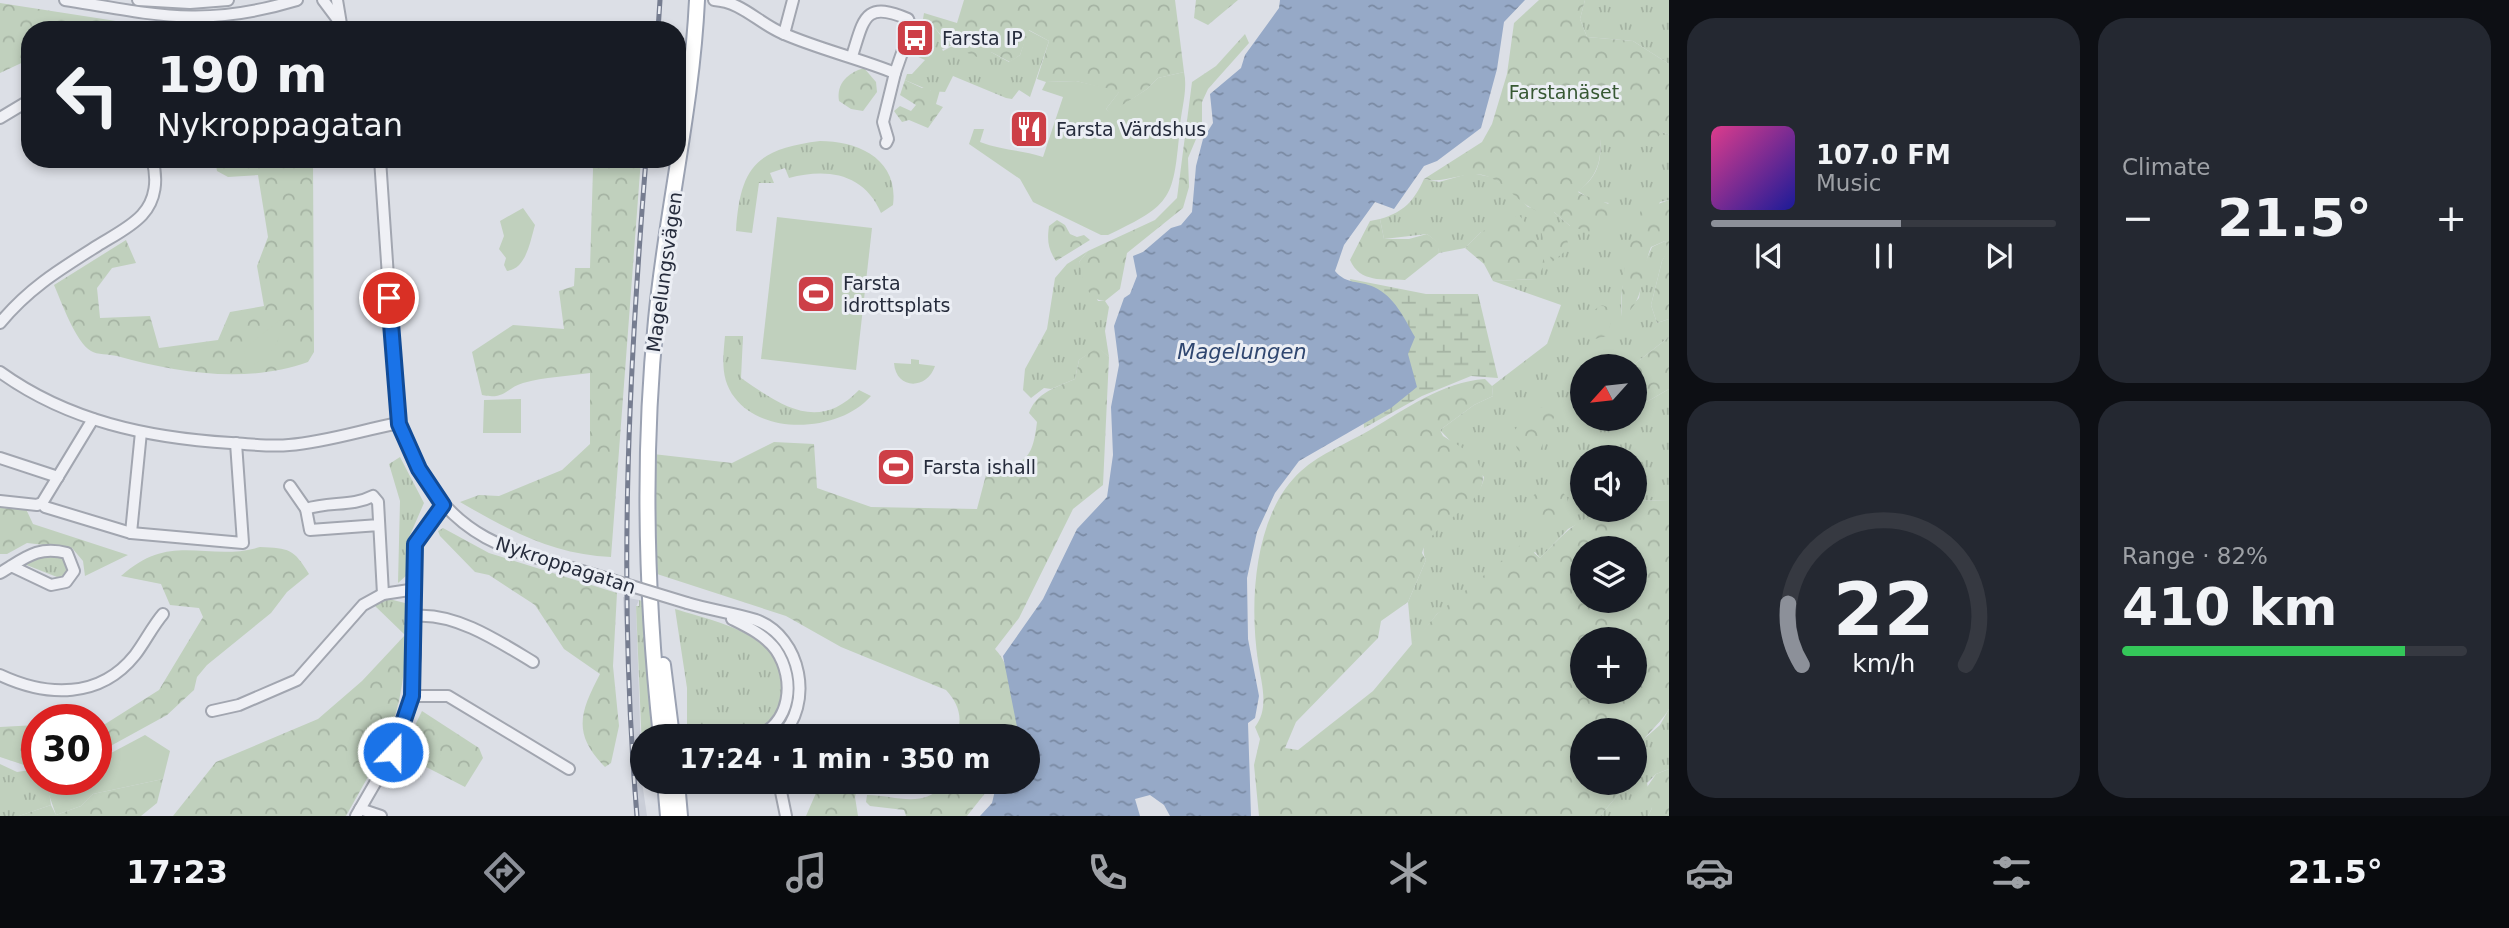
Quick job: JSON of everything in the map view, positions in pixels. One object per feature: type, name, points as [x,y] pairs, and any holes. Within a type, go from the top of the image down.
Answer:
[{"type":"main road","name":"Magelungsvägen","points":[[686,113],[697,0]]},
{"type":"main road","name":"Magelungsvägen","points":[[660,724],[649,620],[649,418],[654,331],[678,168]]},
{"type":"main road","name":"Magelungsvägen","points":[[649,546],[670,724]]},
{"type":"main road","points":[[666,794],[668,816]]},
{"type":"main road","points":[[678,794],[680,816]]},
{"type":"street","points":[[65,0],[172,18],[216,18],[263,10],[297,0]]},
{"type":"street","points":[[126,10],[141,1],[190,3],[228,0]]},
{"type":"street","points":[[323,0],[338,21]]},
{"type":"street","points":[[337,0],[340,21]]},
{"type":"street","points":[[715,0],[740,5],[784,34],[895,73]]},
{"type":"street","points":[[784,34],[793,0]]},
{"type":"street","points":[[852,56],[864,19],[871,11],[882,9],[908,19],[911,27],[895,73],[883,122],[888,139],[886,143]]},
{"type":"street","points":[[0,118],[21,105]]},
{"type":"street","points":[[0,323],[34,287],[142,216],[154,193],[156,179],[154,168]]},
{"type":"street","name":"Nykroppagatan","points":[[381,168],[399,424],[419,469],[443,505],[461,523],[490,541],[720,613],[756,620],[768,626],[792,656],[799,676],[799,708],[793,724]]},
{"type":"street","points":[[0,372],[33,395],[93,419],[141,432],[236,443],[286,445],[325,441],[399,424]]},
{"type":"street","points":[[43,503],[93,419]]},
{"type":"street","points":[[131,533],[141,432]]},
{"type":"street","points":[[0,501],[43,503],[46,507],[131,533],[243,543],[236,443]]},
{"type":"street","points":[[0,458],[58,477]]},
{"type":"street","points":[[290,486],[306,509],[305,531],[379,525]]},
{"type":"street","points":[[306,509],[333,502],[359,503],[373,496],[378,502],[383,594]]},
{"type":"street","points":[[381,816],[358,812],[393,752],[412,696],[415,544],[443,505]]},
{"type":"street","points":[[0,573],[28,553],[55,550],[67,553],[74,570],[65,583],[51,584],[11,566]]},
{"type":"street","points":[[212,711],[239,705],[299,678],[363,605],[383,594],[416,589]]},
{"type":"street","name":"Nykroppagatan","points":[[720,613],[761,636],[781,660],[788,690],[787,705],[782,716],[773,724]]},
{"type":"street","points":[[0,675],[23,686],[51,691],[85,690],[106,680],[135,654],[145,635],[163,614]]},
{"type":"street","points":[[415,616],[439,618],[473,630],[533,662]]},
{"type":"street","points":[[412,696],[448,696],[569,769]]},
{"type":"street","points":[[781,794],[786,816]]},
{"type":"shaded area","points":[[623,597],[639,600],[636,607],[640,724],[630,724],[630,736]]},
{"type":"shaded area","points":[[633,794],[644,794],[647,816],[634,816]]},
{"type":"green space","points":[[964,0],[1175,0],[1184,72],[1158,78],[1147,89],[1110,114],[1106,109],[1119,92],[1076,81],[1046,82],[1037,79],[1049,41],[1029,30],[1020,55],[1010,62],[991,52],[977,57],[963,51],[958,43],[937,51],[941,35],[935,28],[922,25],[924,13],[957,23]]},
{"type":"green space","points":[[1196,0],[1238,0],[1208,25],[1194,18]]},
{"type":"green space","name":"Farstanäset","points":[[1539,0],[1585,0],[1580,19],[1587,37],[1633,41],[1669,64],[1669,135],[1662,132],[1650,147],[1620,139],[1600,139],[1600,155],[1596,169],[1578,192],[1617,210],[1610,228],[1595,234],[1570,226],[1554,212],[1536,211],[1489,177],[1473,174],[1441,180],[1424,179],[1482,142],[1492,124],[1507,74],[1514,23]]},
{"type":"green space","points":[[1585,0],[1669,0],[1669,64],[1633,41],[1587,37],[1580,19]]},
{"type":"green space","points":[[0,3],[116,21],[21,21],[21,63],[0,73]]},
{"type":"green space","points":[[922,25],[935,28],[941,36],[939,43],[943,51],[958,43],[991,52],[1009,62],[1020,55],[1028,30],[1049,41],[1030,97],[1019,90],[1012,99],[1006,98],[953,76],[945,92],[931,91],[905,80],[907,74],[912,74],[925,60],[916,56],[915,49]]},
{"type":"green space","points":[[1245,34],[1249,43],[1208,89],[1202,102],[1202,125],[1188,158],[1189,187],[1183,208],[1127,253],[1120,289],[1105,301],[1093,297],[1086,287],[1079,262],[1088,251],[1155,220],[1177,198],[1192,82],[1216,66]]},
{"type":"green space","points":[[864,68],[876,82],[877,92],[863,111],[851,109],[839,101],[839,89],[848,76]]},
{"type":"green space","points":[[1184,72],[1185,93],[1172,184],[1158,206],[1108,235],[1101,235],[1033,202],[1020,179],[969,144],[974,129],[984,129],[980,142],[1043,157],[1063,97],[1042,90],[1046,82],[1076,81],[1120,91],[1106,109],[1110,113],[1147,89],[1158,78]]},
{"type":"green space","points":[[905,80],[922,88],[927,86],[931,91],[940,90],[936,104],[943,107],[928,128],[909,120],[902,122],[894,111],[900,106],[911,111],[916,105],[900,95]]},
{"type":"green space","points":[[1662,132],[1669,135],[1669,200],[1660,202],[1638,243],[1627,271],[1621,301],[1622,316],[1639,298],[1645,263],[1652,247],[1665,241],[1669,250],[1662,261],[1651,305],[1657,323],[1669,319],[1669,337],[1647,354],[1570,354],[1570,431],[1647,431],[1647,402],[1669,389],[1669,501],[1647,500],[1647,445],[1570,445],[1570,522],[1581,522],[1568,529],[1540,558],[1535,552],[1437,614],[1412,646],[1408,602],[1426,560],[1424,549],[1428,539],[1471,500],[1480,489],[1484,477],[1440,430],[1474,405],[1493,396],[1492,386],[1547,344],[1561,305],[1493,281],[1537,279],[1481,232],[1465,248],[1439,253],[1437,242],[1427,234],[1384,239],[1380,219],[1407,205],[1424,179],[1439,182],[1471,173],[1491,177],[1514,192],[1528,207],[1554,212],[1570,226],[1609,203],[1593,201],[1578,191],[1590,181],[1597,169],[1600,139]]},
{"type":"green space","points":[[820,141],[848,145],[873,156],[883,165],[889,176],[893,189],[893,205],[881,213],[865,189],[854,182],[830,174],[789,178],[785,168],[770,173],[774,183],[759,183],[752,233],[736,231],[742,191],[755,165],[780,149]]},
{"type":"green space","points":[[216,168],[313,168],[314,352],[308,362],[261,373],[212,374],[96,353],[85,347],[54,285],[126,240],[136,263],[112,268],[97,288],[100,318],[150,316],[159,348],[218,340],[230,312],[264,306],[257,266],[268,237],[258,175],[228,177]]},
{"type":"green space","points":[[640,168],[611,557],[570,552],[551,546],[514,531],[460,502],[479,495],[499,496],[562,470],[590,444],[590,373],[531,381],[517,385],[501,395],[482,395],[472,352],[513,325],[564,329],[559,291],[574,286],[575,268],[590,268],[593,169]]},
{"type":"green space","points":[[1669,200],[1669,319],[1657,323],[1651,305],[1662,261],[1668,250],[1665,241],[1651,247],[1639,295],[1630,311],[1622,317],[1626,262],[1641,210]]},
{"type":"green space","points":[[523,208],[535,225],[523,260],[507,271],[504,265],[506,258],[499,249],[504,236],[500,221]]},
{"type":"green space","points":[[1519,215],[1533,232],[1545,263],[1537,279],[1493,281],[1484,264],[1465,248],[1481,232]]},
{"type":"green space","name":"Farsta idrottsplats","points":[[777,217],[872,228],[856,370],[761,359]]},
{"type":"green space","points":[[1548,218],[1564,230],[1568,243],[1568,249],[1552,262],[1541,232]]},
{"type":"green space","points":[[1380,219],[1384,239],[1409,239],[1427,234],[1438,242],[1439,253],[1405,280],[1373,278],[1360,273],[1350,260],[1370,221]]},
{"type":"green space","points":[[1057,220],[1065,225],[1070,234],[1077,237],[1084,235],[1090,240],[1056,261],[1048,236],[1049,226]]},
{"type":"green space","points":[[1088,251],[1079,262],[1098,301],[1105,301],[1109,307],[1105,331],[1109,357],[1098,348],[1079,360],[1075,379],[1051,389],[1044,388],[1031,398],[1023,390],[1025,369],[1047,329],[1055,278],[1067,264]]},
{"type":"green space","points":[[1350,279],[1426,294],[1478,294],[1498,378],[1471,376],[1422,396],[1364,428],[1357,311]]},
{"type":"green space","points":[[1602,305],[1610,308],[1611,323],[1607,336],[1595,339],[1591,312]]},
{"type":"green space","points":[[281,319],[279,336],[273,349],[262,360],[247,367],[244,349]]},
{"type":"green space","points":[[725,336],[743,336],[741,378],[785,405],[814,412],[829,410],[844,403],[859,390],[871,396],[858,408],[823,422],[783,424],[765,419],[748,411],[730,391],[724,368]]},
{"type":"green space","points":[[1669,337],[1669,389],[1647,402],[1647,354]]},
{"type":"green space","points":[[1098,347],[1109,357],[1103,485],[1073,509],[1019,618],[995,649],[1002,657],[1010,679],[1017,724],[959,724],[959,712],[946,690],[841,647],[786,616],[657,574],[653,454],[732,463],[774,442],[814,444],[817,488],[871,507],[977,509],[987,471],[1018,462],[1029,453],[1037,422],[1029,413],[1032,406],[1048,392],[1075,379],[1079,360]]},
{"type":"green space","points":[[911,359],[919,360],[919,364],[935,366],[931,374],[919,383],[906,382],[896,372],[894,363],[911,364]]},
{"type":"green space","points":[[1485,379],[1492,386],[1493,396],[1474,405],[1440,430],[1443,436],[1472,455],[1478,463],[1483,476],[1481,488],[1462,510],[1428,541],[1422,553],[1426,560],[1408,602],[1381,621],[1378,638],[1296,722],[1285,748],[1298,750],[1373,691],[1437,614],[1523,543],[1540,558],[1561,536],[1580,522],[1647,522],[1647,500],[1669,501],[1669,709],[1647,736],[1647,718],[1570,718],[1570,795],[1618,795],[1600,816],[1259,816],[1254,765],[1260,739],[1255,727],[1262,712],[1263,695],[1255,638],[1255,586],[1264,534],[1273,510],[1285,489],[1301,471],[1317,459],[1425,398],[1454,385]]},
{"type":"green space","points":[[521,399],[521,433],[483,433],[484,400]]},
{"type":"green space","points":[[1548,406],[1555,415],[1539,453],[1528,459],[1517,449],[1512,433],[1534,409]]},
{"type":"green space","points":[[400,457],[424,503],[407,542],[407,575],[398,583],[400,501],[389,464]]},
{"type":"green space","points":[[1543,489],[1561,491],[1567,497],[1569,509],[1543,530],[1535,523],[1529,498]]},
{"type":"green space","points":[[0,507],[26,509],[33,524],[128,555],[85,576],[83,561],[72,548],[27,543],[7,554],[0,554]]},
{"type":"green space","points":[[443,528],[489,553],[617,593],[613,666],[619,726],[611,763],[605,767],[594,755],[584,733],[584,711],[600,674],[564,649],[535,605],[489,575],[475,572],[440,536],[438,531]]},
{"type":"green space","points":[[260,547],[284,549],[299,559],[309,574],[287,592],[271,613],[207,665],[197,677],[194,690],[167,715],[112,745],[112,720],[159,690],[203,617],[199,608],[170,605],[161,584],[121,576],[139,562],[157,554],[190,550],[241,551]]},
{"type":"green space","points":[[58,555],[64,558],[70,568],[65,576],[57,577],[24,564],[31,557]]},
{"type":"green space","points":[[389,599],[405,603],[405,635],[374,605]]},
{"type":"green space","points":[[639,600],[642,601],[654,724],[641,724],[636,606],[639,606]]},
{"type":"green space","points":[[675,609],[729,626],[763,645],[775,658],[782,675],[783,695],[776,714],[767,724],[687,724],[687,688]]},
{"type":"green space","points":[[405,635],[402,687],[397,709],[382,750],[346,816],[173,816],[216,762],[318,719],[362,681]]},
{"type":"green space","points":[[1669,709],[1669,769],[1656,774],[1647,783],[1647,736],[1660,725]]},
{"type":"green space","points":[[422,711],[479,748],[483,758],[465,787],[401,754]]},
{"type":"green space","points":[[21,726],[21,764],[0,757],[0,727]]},
{"type":"green space","points":[[145,735],[170,751],[163,779],[112,790],[112,753]]},
{"type":"green space","points":[[0,764],[21,771],[21,795],[49,795],[51,805],[19,816],[0,816]]},
{"type":"green space","points":[[1669,769],[1669,816],[1648,816],[1652,808],[1641,796],[1647,795],[1647,787],[1656,774]]},
{"type":"green space","points":[[163,779],[157,803],[141,816],[19,816],[51,805],[56,815],[81,806],[92,795],[112,795],[112,790]]},
{"type":"green space","points":[[1647,783],[1652,808],[1648,816],[1600,816],[1618,795],[1647,795]]},
{"type":"green space","points":[[816,794],[856,794],[858,816],[806,816]]},
{"type":"green space","points":[[932,794],[984,794],[967,816],[906,816],[904,810],[870,806],[866,802],[867,795],[907,799]]},
{"type":"green space","points":[[49,795],[92,795],[81,806],[56,815]]},
{"type":"water","name":"Magelungen","points":[[1280,0],[1525,0],[1504,22],[1497,69],[1481,128],[1437,161],[1424,166],[1394,209],[1375,202],[1344,245],[1335,271],[1353,282],[1381,291],[1398,309],[1415,337],[1408,354],[1417,387],[1391,408],[1299,461],[1275,493],[1257,532],[1247,578],[1248,639],[1259,696],[1255,718],[1248,723],[1251,816],[1170,816],[1164,805],[1150,795],[1135,799],[1140,816],[980,816],[992,803],[994,794],[1040,794],[1040,724],[1016,724],[1003,656],[1043,599],[1077,529],[1107,497],[1113,455],[1111,407],[1119,365],[1114,326],[1124,298],[1130,294],[1137,276],[1133,256],[1143,252],[1171,228],[1181,225],[1192,212],[1196,166],[1203,139],[1213,123],[1210,94],[1241,68],[1245,55],[1279,8]]},
{"type":"railway","points":[[659,21],[660,0]]},
{"type":"railway","points":[[637,816],[628,650],[628,487],[634,325],[645,168]]},
{"type":"place","name":"Farsta IP","points":[[915,38]]},
{"type":"place","name":"Farsta Värdshus","points":[[1029,129]]},
{"type":"place","name":"Farsta idrottsplats","points":[[816,294]]},
{"type":"place","name":"Farsta ishall","points":[[896,467]]},
{"type":"route","points":[[389,298],[399,424],[419,469],[443,505],[415,544],[415,654],[412,696],[404,729],[393,752]]}]
